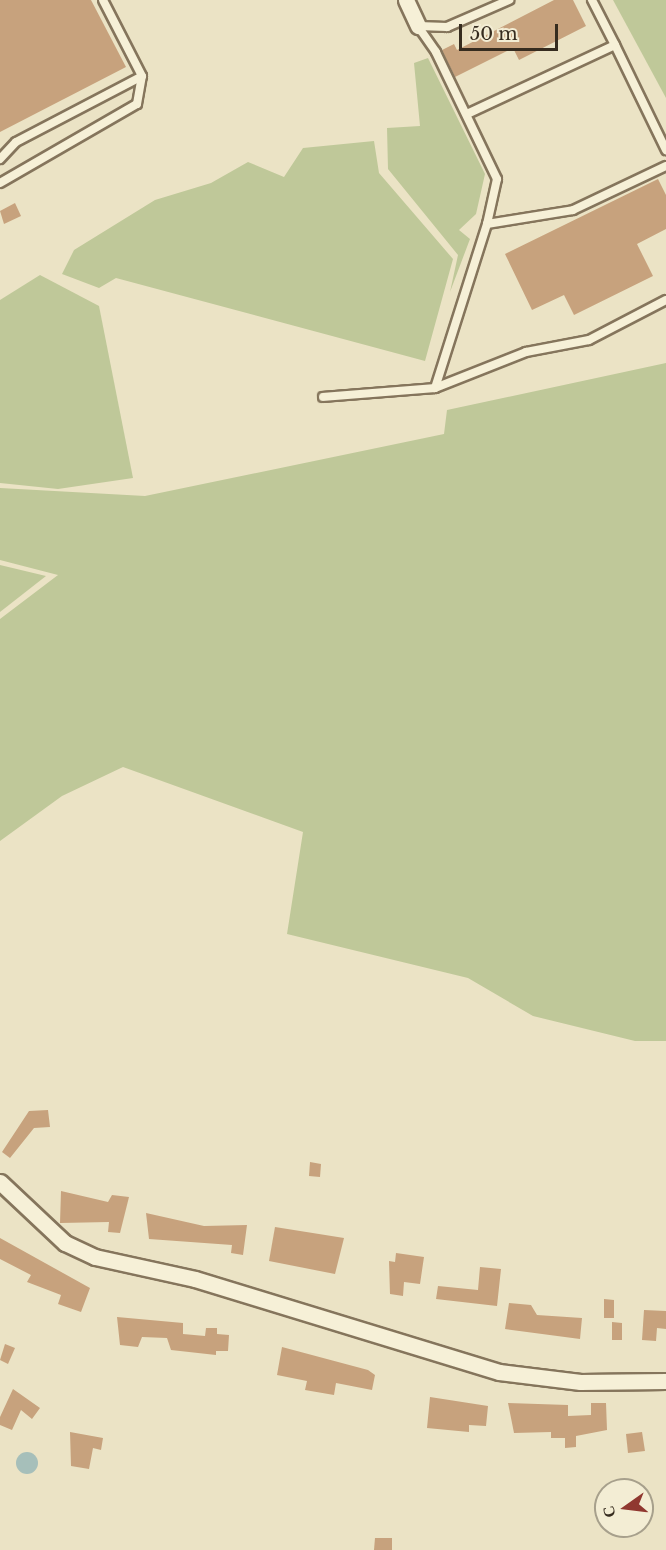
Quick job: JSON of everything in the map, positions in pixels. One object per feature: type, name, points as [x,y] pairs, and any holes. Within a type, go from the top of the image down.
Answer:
[{"type":"street","points":[[406,0],[418,26]]},
{"type":"street","points":[[0,1182],[65,1243],[95,1257],[195,1279],[499,1372],[580,1382],[666,1381]]},
{"type":"lane","points":[[0,183],[137,104],[142,76],[103,0]]},
{"type":"lane","points":[[418,26],[447,27],[509,0]]},
{"type":"lane","points":[[592,0],[666,150]]},
{"type":"lane","points":[[418,26],[467,114],[496,179],[487,224],[435,388]]},
{"type":"lane","points":[[467,114],[615,45]]},
{"type":"lane","points":[[0,159],[16,142],[142,76]]},
{"type":"lane","points":[[487,224],[573,210],[666,166]]},
{"type":"lane","points":[[323,397],[435,388],[526,352],[589,340],[666,300]]},
{"type":"green space","points":[[613,0],[666,0],[666,98]]},
{"type":"green space","points":[[428,58],[485,174],[476,214],[459,230],[470,239],[450,292],[458,255],[388,169],[387,128],[420,126],[414,63]]},
{"type":"green space","points":[[374,141],[379,173],[453,259],[425,361],[116,278],[99,288],[62,274],[74,250],[155,200],[211,183],[248,162],[284,177],[303,148]]},
{"type":"green space","points":[[40,275],[99,306],[133,478],[58,489],[0,483],[0,300]]},
{"type":"green space","points":[[666,363],[666,1041],[635,1041],[533,1016],[468,978],[287,934],[303,832],[123,767],[62,796],[0,841],[0,619],[58,575],[0,560],[0,488],[145,496],[444,434],[447,410]]},
{"type":"green space","points":[[0,565],[46,576],[0,612]]},
{"type":"water","points":[[27,1452],[35,1455],[38,1463],[35,1471],[27,1474],[19,1471],[16,1463],[19,1455]]},
{"type":"building","points":[[0,0],[91,0],[126,67],[0,132]]},
{"type":"building","points":[[554,0],[573,0],[586,26],[519,60],[513,48],[455,77],[442,50],[454,44],[457,50]]},
{"type":"building","points":[[658,179],[666,195],[666,229],[637,244],[653,276],[574,315],[564,295],[532,310],[505,254]]},
{"type":"building","points":[[15,203],[21,216],[4,224],[0,211]]},
{"type":"building","points":[[48,1110],[50,1127],[34,1128],[10,1158],[2,1152],[29,1111]]},
{"type":"building","points":[[310,1162],[321,1164],[320,1177],[309,1176]]},
{"type":"building","points":[[61,1191],[108,1202],[112,1195],[129,1197],[120,1233],[108,1232],[109,1222],[60,1223]]},
{"type":"building","points":[[146,1213],[204,1226],[247,1225],[243,1255],[231,1253],[232,1245],[149,1239]]},
{"type":"building","points":[[275,1227],[344,1238],[335,1274],[269,1261]]},
{"type":"building","points":[[0,1238],[90,1288],[81,1312],[58,1304],[61,1295],[27,1282],[31,1275],[0,1259]]},
{"type":"building","points":[[396,1253],[424,1257],[420,1284],[404,1282],[403,1296],[390,1294],[389,1261],[395,1262]]},
{"type":"building","points":[[480,1267],[501,1269],[497,1306],[436,1299],[438,1286],[478,1290]]},
{"type":"building","points":[[604,1299],[614,1300],[614,1318],[604,1318]]},
{"type":"building","points":[[509,1303],[531,1305],[537,1315],[582,1318],[580,1339],[505,1329]]},
{"type":"building","points":[[644,1310],[666,1311],[666,1329],[657,1328],[656,1341],[642,1340]]},
{"type":"building","points":[[117,1317],[183,1323],[183,1334],[205,1336],[206,1328],[217,1328],[217,1334],[229,1335],[228,1351],[216,1351],[216,1355],[171,1350],[167,1338],[142,1337],[138,1347],[120,1345]]},
{"type":"building","points":[[612,1322],[622,1323],[622,1340],[612,1340]]},
{"type":"building","points":[[5,1344],[15,1348],[8,1364],[0,1360]]},
{"type":"building","points":[[282,1347],[368,1370],[375,1375],[372,1390],[336,1383],[334,1395],[305,1390],[307,1381],[277,1375]]},
{"type":"building","points":[[13,1389],[40,1408],[32,1419],[21,1410],[12,1430],[0,1425],[0,1417]]},
{"type":"building","points":[[430,1397],[488,1406],[486,1426],[469,1425],[469,1432],[427,1428]]},
{"type":"building","points":[[508,1403],[568,1405],[568,1416],[591,1415],[591,1403],[606,1403],[607,1430],[576,1436],[576,1447],[565,1448],[565,1438],[551,1438],[551,1432],[514,1433]]},
{"type":"building","points":[[70,1432],[103,1438],[101,1450],[93,1448],[89,1469],[71,1466]]},
{"type":"building","points":[[642,1432],[645,1451],[628,1453],[626,1434]]},
{"type":"building","points":[[375,1538],[392,1538],[392,1550],[374,1550]]}]
